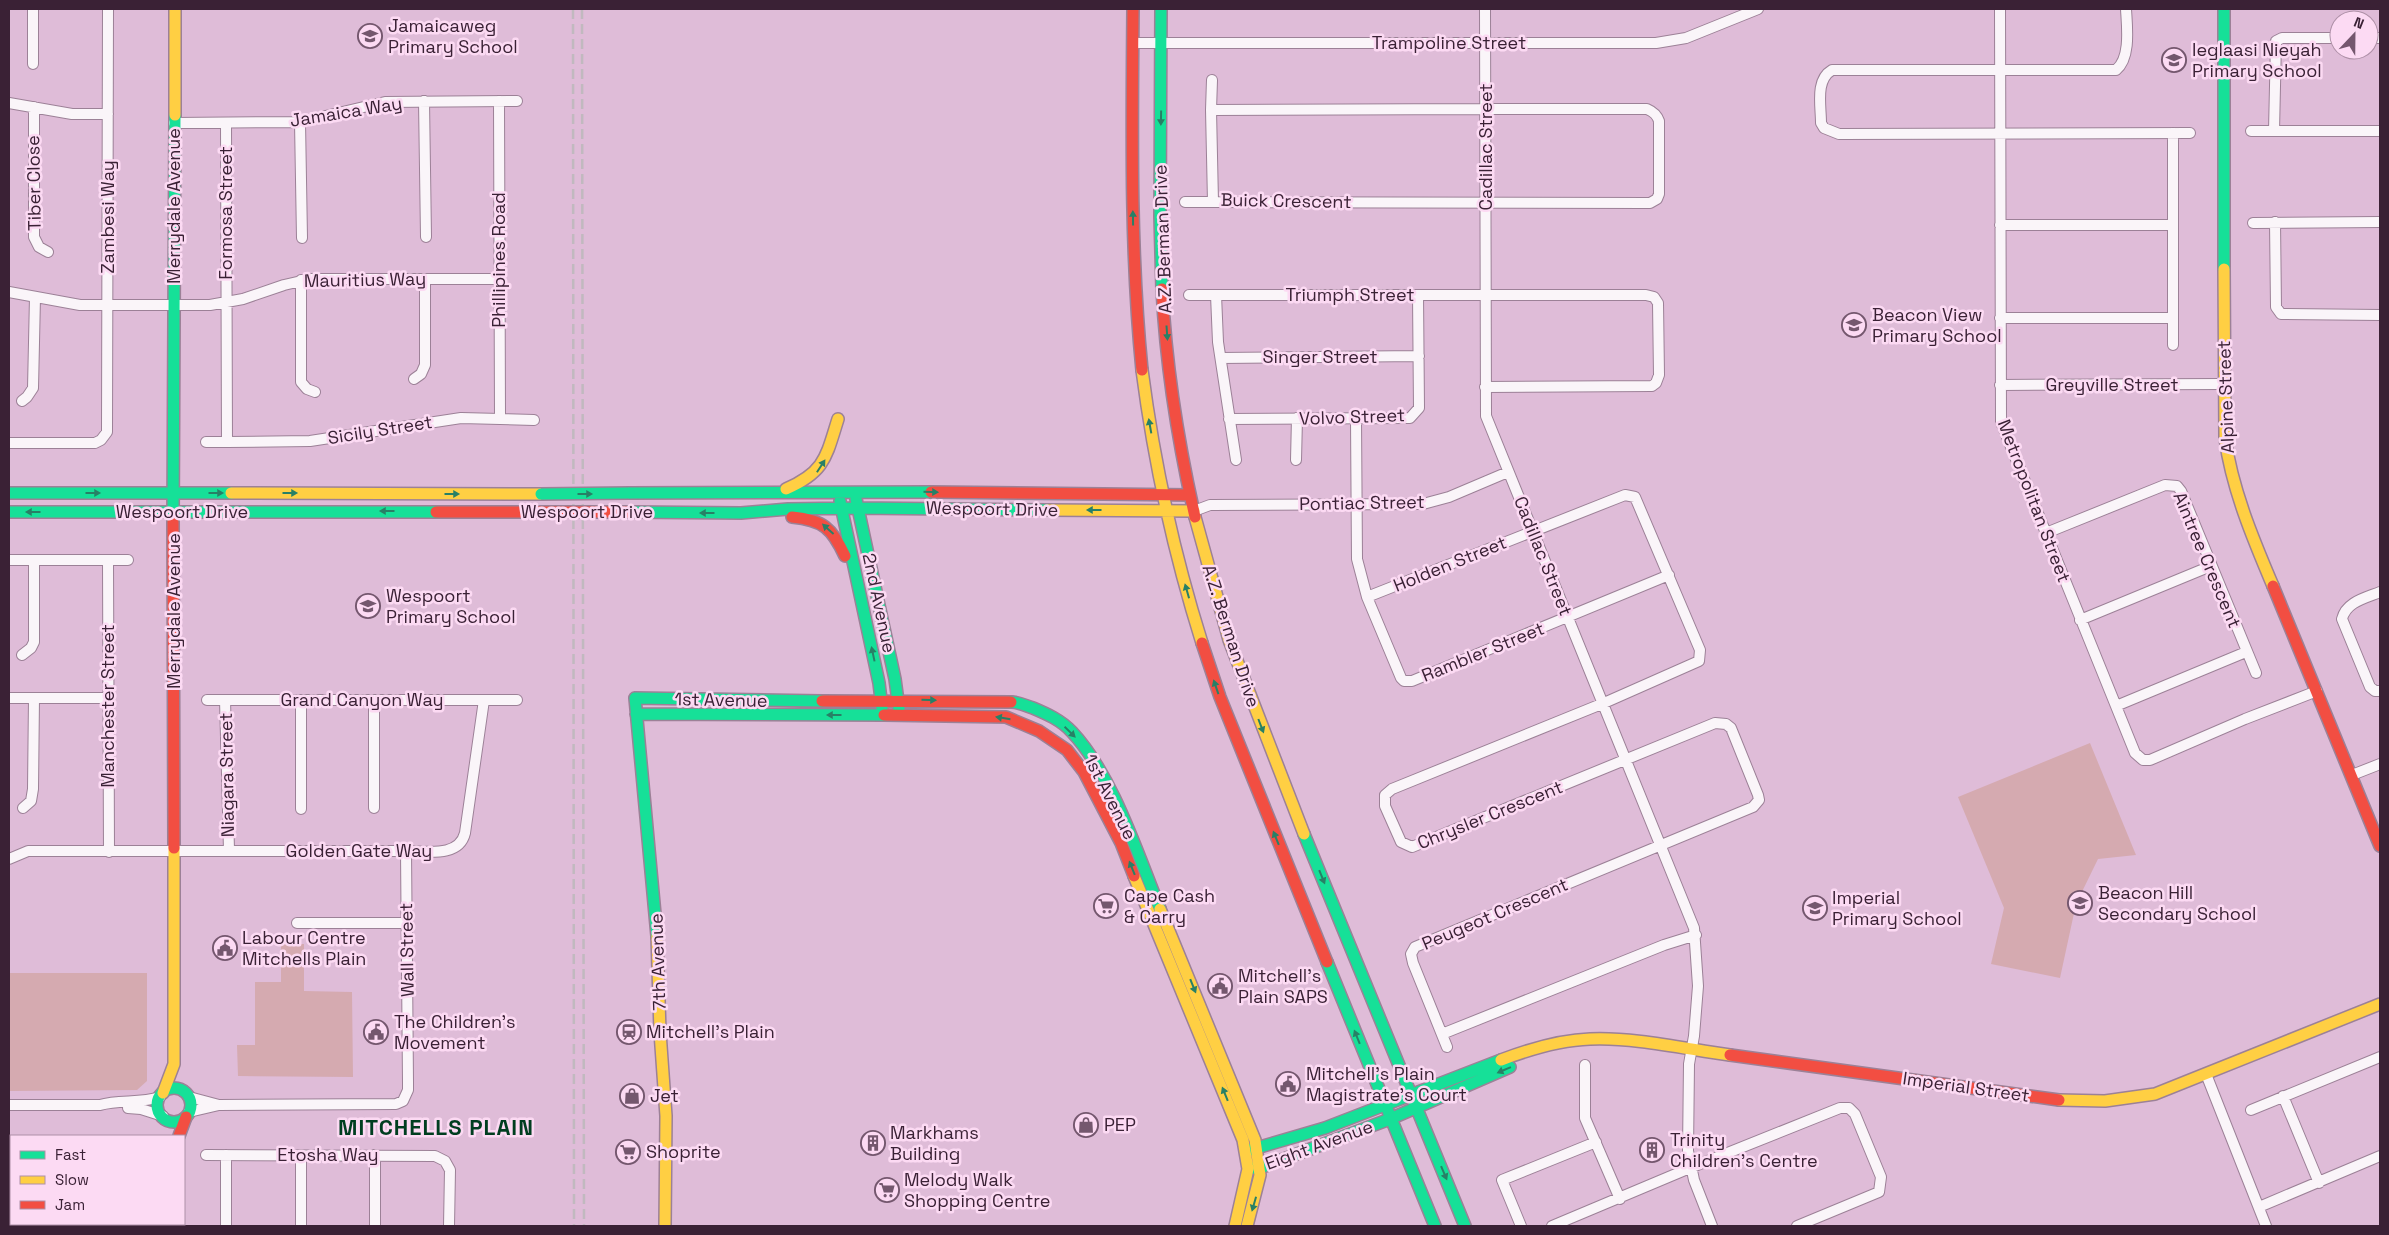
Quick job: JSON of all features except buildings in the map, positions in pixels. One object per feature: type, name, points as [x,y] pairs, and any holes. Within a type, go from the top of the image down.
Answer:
[{"type":"street","points":[[33,9],[33,64]]},
{"type":"street","name":"Zambesi Way","points":[[9,443],[94,442],[105,437],[109,425],[108,9]]},
{"type":"street","name":"Merrydale Avenue","points":[[161,1095],[174,1064],[173,493],[175,9]]},
{"type":"street","name":"A.Z. Berman Drive","points":[[1133,9],[1136,291],[1149,422],[1166,511],[1200,638],[1220,698],[1390,1119],[1436,1226]]},
{"type":"street","name":"A.Z. Berman Drive","points":[[1161,9],[1160,173],[1163,286],[1171,389],[1190,495],[1220,612],[1247,690],[1465,1226]]},
{"type":"street","name":"Cadillac Street","points":[[1485,9],[1486,416],[1604,703],[1696,935],[1698,986],[1689,1064],[1688,1151],[1690,1168],[1712,1226]]},
{"type":"street","name":"Trampoline Street","points":[[1133,43],[1672,42],[1758,9]]},
{"type":"street","name":"Metropolitan Street","points":[[2000,9],[2001,422],[2135,753],[2147,760],[2317,691]]},
{"type":"street","points":[[2126,9],[2125,57],[2122,65],[2116,70],[1832,70],[1824,74],[1820,84],[1821,123],[1831,133],[2190,133]]},
{"type":"street","name":"Alpine Street","points":[[2224,9],[2225,438],[2233,480],[2266,569],[2380,846]]},
{"type":"street","points":[[2274,131],[2276,41],[2282,38],[2329,38]]},
{"type":"street","name":"Buick Crescent","points":[[1212,80],[1212,202],[1654,202],[1659,194],[1659,121],[1656,114],[1647,110],[1486,109]]},
{"type":"street","points":[[424,101],[426,236]]},
{"type":"street","name":"Phillipines Road","points":[[499,101],[500,418]]},
{"type":"street","name":"Jamaica Way","points":[[174,123],[300,122],[385,102],[517,101]]},
{"type":"street","points":[[9,103],[72,114],[108,114]]},
{"type":"street","name":"Tiber Close","points":[[34,107],[34,237],[39,247],[48,252]]},
{"type":"street","points":[[1211,110],[1486,109]]},
{"type":"street","points":[[300,122],[302,238]]},
{"type":"street","name":"Formosa Street","points":[[226,123],[226,303]]},
{"type":"street","points":[[2251,131],[2380,131]]},
{"type":"street","points":[[2173,133],[2173,345]]},
{"type":"street","points":[[1185,202],[1212,202]]},
{"type":"street","points":[[2275,222],[2276,307],[2282,314],[2380,315]]},
{"type":"street","points":[[2253,223],[2380,222]]},
{"type":"street","points":[[2000,225],[2173,225]]},
{"type":"street","points":[[414,379],[421,374],[425,365],[425,279]]},
{"type":"street","name":"Mauritius Way","points":[[9,292],[80,305],[174,305],[226,303],[301,280],[499,279]]},
{"type":"street","points":[[301,280],[301,382],[307,389],[314,392]]},
{"type":"street","name":"Triumph Street","points":[[1189,295],[1646,295],[1654,297],[1660,308],[1660,375],[1652,386],[1485,387]]},
{"type":"street","points":[[1216,295],[1221,358],[1236,460]]},
{"type":"street","name":"Volvo Street","points":[[1229,419],[1410,418],[1419,408],[1418,295]]},
{"type":"street","points":[[22,401],[33,388],[35,297]]},
{"type":"street","points":[[226,303],[227,442]]},
{"type":"street","points":[[2000,318],[2173,318]]},
{"type":"street","name":"Singer Street","points":[[1221,358],[1419,356]]},
{"type":"street","name":"Greyville Street","points":[[2000,385],[2224,384]]},
{"type":"street","name":"Sicily Street","points":[[206,442],[310,441],[443,420],[500,418],[534,420]]},
{"type":"street","points":[[1296,460],[1297,418]]},
{"type":"street","points":[[780,492],[810,478],[820,468],[838,419]]},
{"type":"street","name":"Rambler Street","points":[[1356,419],[1358,559],[1368,597],[1401,678],[1407,682],[1568,617]]},
{"type":"street","name":"Pontiac Street","points":[[1194,511],[1210,505],[1399,505],[1437,501],[1508,472]]},
{"type":"street","name":"Aintree Crescent","points":[[2046,533],[2165,485],[2172,484],[2181,491],[2256,673]]},
{"type":"street","name":"2nd Avenue","points":[[838,492],[879,682],[883,715]]},
{"type":"street","name":"Wespoort Drive","points":[[9,493],[541,494],[855,492],[1190,495]]},
{"type":"street","name":"2nd Avenue","points":[[855,492],[898,700],[899,715]]},
{"type":"street","name":"Pontiac Street","points":[[1190,495],[1210,505]]},
{"type":"street","name":"Holden Street","points":[[1368,597],[1625,495],[1630,495],[1638,500],[1669,575]]},
{"type":"street","name":"Wespoort Drive","points":[[9,512],[741,513],[788,509],[858,508],[1194,511]]},
{"type":"street","points":[[741,513],[807,518],[820,522],[837,539],[858,587]]},
{"type":"street","points":[[9,560],[128,560]]},
{"type":"street","points":[[22,655],[31,648],[34,642],[34,560]]},
{"type":"street","name":"Manchester Street","points":[[108,560],[109,852]]},
{"type":"street","points":[[2080,620],[2211,566]]},
{"type":"street","points":[[1568,617],[1669,575]]},
{"type":"street","name":"Chrysler Crescent","points":[[1661,845],[1756,804],[1758,795],[1733,732],[1726,724],[1715,723],[1412,847],[1401,842],[1385,806],[1385,795],[1392,789],[1604,703],[1699,661],[1700,650],[1669,575]]},
{"type":"street","points":[[2380,592],[2350,604],[2344,610],[2342,619],[2370,687],[2375,691],[2380,691]]},
{"type":"street","points":[[2116,706],[2246,652]]},
{"type":"street","points":[[9,698],[108,698]]},
{"type":"street","points":[[23,808],[31,801],[34,789],[34,698]]},
{"type":"street","name":"1st Avenue","points":[[635,698],[787,702],[881,700],[1016,702],[1045,713],[1071,731],[1084,746],[1108,787],[1175,941],[1252,1150],[1235,1226]]},
{"type":"street","name":"7th Avenue","points":[[635,698],[652,849],[657,919],[660,1032],[666,1116],[665,1226]]},
{"type":"street","name":"Grand Canyon Way","points":[[207,700],[517,700]]},
{"type":"street","name":"Niagara Street","points":[[225,700],[228,850]]},
{"type":"street","points":[[301,700],[301,808]]},
{"type":"street","points":[[374,700],[374,808]]},
{"type":"street","name":"Golden Gate Way","points":[[9,859],[28,851],[406,851],[454,849],[463,840],[484,700]]},
{"type":"street","points":[[1039,731],[1045,713]]},
{"type":"street","name":"1st Avenue","points":[[636,714],[1000,717],[1024,723],[1067,750],[1092,786],[1121,843],[1260,1168],[1257,1191],[1247,1226]]},
{"type":"street","points":[[2352,775],[2380,764]]},
{"type":"street","name":"Peugeot Crescent","points":[[1447,1047],[1413,963],[1411,954],[1415,947],[1661,845]]},
{"type":"street","name":"Wall Street","points":[[218,1105],[396,1104],[403,1101],[408,1090],[406,851]]},
{"type":"street","points":[[297,923],[406,923]]},
{"type":"street","points":[[1442,1034],[1664,945],[1696,935]]},
{"type":"street","name":"Imperial Street","points":[[1410,1094],[1535,1047],[1594,1038],[1692,1049],[2084,1102],[2114,1101],[2153,1095],[2377,1004]]},
{"type":"street","name":"Imperial Street","points":[[1416,1108],[1538,1055],[1546,1046]]},
{"type":"street","points":[[2251,1110],[2380,1057]]},
{"type":"street","name":"Merrydale Avenue","points":[[174,1064],[188,1095]]},
{"type":"street","points":[[1585,1065],[1584,1111],[1620,1199]]},
{"type":"street","points":[[2206,1074],[2266,1226]]},
{"type":"street","points":[[9,1105],[100,1105],[139,1102],[161,1095],[172,1088],[218,1105]]},
{"type":"street","name":"Eight Avenue","points":[[1252,1150],[1410,1094]]},
{"type":"street","points":[[161,1095],[158,1107],[165,1118],[170,1135]]},
{"type":"street","points":[[179,1135],[191,1107],[188,1095]]},
{"type":"street","points":[[2284,1096],[2319,1182]]},
{"type":"street","points":[[100,1105],[107,1108],[141,1109],[177,1121],[188,1114],[218,1105]]},
{"type":"street","name":"Eight Avenue","points":[[1248,1169],[1260,1168],[1416,1108]]},
{"type":"street","points":[[1552,1226],[1840,1108],[1850,1108],[1855,1114],[1881,1177],[1879,1192],[1797,1226]]},
{"type":"street","points":[[1521,1226],[1502,1180],[1596,1142]]},
{"type":"street","name":"Etosha Way","points":[[206,1155],[435,1156],[447,1164],[450,1170],[449,1226]]},
{"type":"street","points":[[226,1155],[226,1226]]},
{"type":"street","points":[[301,1155],[301,1226]]},
{"type":"street","points":[[375,1155],[375,1226]]},
{"type":"street","points":[[2259,1207],[2380,1156]]},
{"type":"shaded area","points":[[2090,743],[2136,855],[2098,859],[2076,904],[2060,978],[1991,964],[2004,908],[1958,797]]},
{"type":"shaded area","points":[[281,944],[304,944],[304,991],[352,992],[353,1077],[238,1076],[237,1045],[255,1045],[255,982],[281,982]]},
{"type":"shaded area","points":[[9,973],[147,973],[147,1081],[137,1090],[9,1091]]},
{"type":"railway","points":[[573,9],[574,1226]]},
{"type":"railway","points":[[582,9],[584,1226]]},
{"type":"traffic: fast","points":[[1161,9],[1160,216],[1162,289]]},
{"type":"traffic: fast","points":[[2224,9],[2224,269]]},
{"type":"traffic: fast","points":[[173,520],[175,115]]},
{"type":"traffic: fast","points":[[629,493],[931,492]]},
{"type":"traffic: fast","points":[[9,493],[231,493]]},
{"type":"traffic: fast","points":[[541,494],[629,493]]},
{"type":"traffic: fast","points":[[856,499],[895,679],[899,709]]},
{"type":"traffic: fast","points":[[840,501],[879,683],[882,708]]},
{"type":"traffic: fast","points":[[630,512],[741,513],[788,509],[858,508],[1047,510]]},
{"type":"traffic: fast","points":[[9,512],[436,512]]},
{"type":"traffic: fast","points":[[657,936],[635,698],[822,701]]},
{"type":"traffic: fast","points":[[1011,702],[1033,708],[1059,721],[1072,732],[1087,750],[1100,770],[1123,816],[1160,909]]},
{"type":"traffic: fast","points":[[636,714],[884,715]]},
{"type":"traffic: fast","points":[[1304,834],[1465,1226]]},
{"type":"traffic: fast","points":[[1327,962],[1435,1226]]},
{"type":"traffic: fast","points":[[1246,1151],[1325,1128],[1501,1060]]},
{"type":"traffic: fast","points":[[1250,1168],[1260,1168],[1390,1119],[1510,1067]]},
{"type":"traffic: fast","points":[[174,1088],[186,1093],[191,1105],[186,1117],[174,1122],[162,1117],[157,1105],[162,1093],[174,1088]]},
{"type":"traffic: slow","points":[[175,9],[175,115]]},
{"type":"traffic: slow","points":[[2224,269],[2225,438],[2238,495],[2273,586]]},
{"type":"traffic: slow","points":[[1142,370],[1166,508],[1182,576],[1202,643]]},
{"type":"traffic: slow","points":[[786,489],[809,476],[822,462],[827,453],[838,419]]},
{"type":"traffic: slow","points":[[231,493],[541,494]]},
{"type":"traffic: slow","points":[[1047,510],[1194,511]]},
{"type":"traffic: slow","points":[[1195,517],[1229,640],[1304,834]]},
{"type":"traffic: slow","points":[[163,1093],[174,1064],[174,848]]},
{"type":"traffic: slow","points":[[1134,876],[1243,1140],[1248,1169],[1235,1226]]},
{"type":"traffic: slow","points":[[1160,909],[1255,1140],[1260,1175],[1247,1226]]},
{"type":"traffic: slow","points":[[657,936],[660,1032],[666,1116],[665,1226]]},
{"type":"traffic: slow","points":[[2059,1100],[2105,1101],[2155,1094],[2380,1004]]},
{"type":"traffic: slow","points":[[1501,1060],[1545,1046],[1567,1041],[1590,1039],[1642,1042],[1730,1055]]},
{"type":"traffic: jam","points":[[1133,9],[1132,145],[1135,280],[1142,370]]},
{"type":"traffic: jam","points":[[1162,289],[1166,347],[1174,404],[1183,461],[1195,517]]},
{"type":"traffic: jam","points":[[931,492],[1190,495]]},
{"type":"traffic: jam","points":[[436,512],[541,512]]},
{"type":"traffic: jam","points":[[541,512],[630,512]]},
{"type":"traffic: jam","points":[[792,517],[812,520],[825,527],[836,539],[845,556]]},
{"type":"traffic: jam","points":[[173,520],[174,848]]},
{"type":"traffic: jam","points":[[2273,586],[2380,846]]},
{"type":"traffic: jam","points":[[1202,643],[1220,697],[1327,962]]},
{"type":"traffic: jam","points":[[822,701],[1011,702]]},
{"type":"traffic: jam","points":[[884,715],[1006,717],[1039,731],[1067,750],[1084,772],[1121,843],[1134,876]]},
{"type":"traffic: jam","points":[[1730,1055],[2059,1100]]},
{"type":"traffic: jam","points":[[179,1135],[186,1117]]},
{"type":"place","name":"Jamaicaweg Primary School","points":[[370,36]]},
{"type":"place","name":"Ieglaasi Nieyah Primary School","points":[[2174,60]]},
{"type":"place","name":"Beacon View Primary School","points":[[1854,325]]},
{"type":"place","name":"Wespoort Primary School","points":[[368,606]]},
{"type":"place","name":"Beacon Hill Secondary School","points":[[2080,903]]},
{"type":"place","name":"Cape Cash & Carry","points":[[1106,906]]},
{"type":"place","name":"Imperial Primary School","points":[[1815,908]]},
{"type":"place","name":"Labour Centre Mitchells Plain","points":[[225,948]]},
{"type":"place","name":"Mitchell's Plain SAPS","points":[[1220,986]]},
{"type":"place","name":"The Children's Movement","points":[[376,1032]]},
{"type":"place","name":"Mitchell's Plain","points":[[629,1032]]},
{"type":"place","name":"Mitchell's Plain Magistrate's Court","points":[[1288,1084]]},
{"type":"place","name":"Jet","points":[[632,1096]]},
{"type":"place","name":"PEP","points":[[1086,1125]]},
{"type":"place","name":"Markhams Building","points":[[873,1143]]},
{"type":"place","name":"Trinity Children's Centre","points":[[1652,1150]]},
{"type":"place","name":"Shoprite","points":[[628,1152]]},
{"type":"place","name":"Melody Walk Shopping Centre","points":[[887,1190]]},
{"type":"district","name":"MITCHELLS PLAIN","points":[[436,1127]]}]
